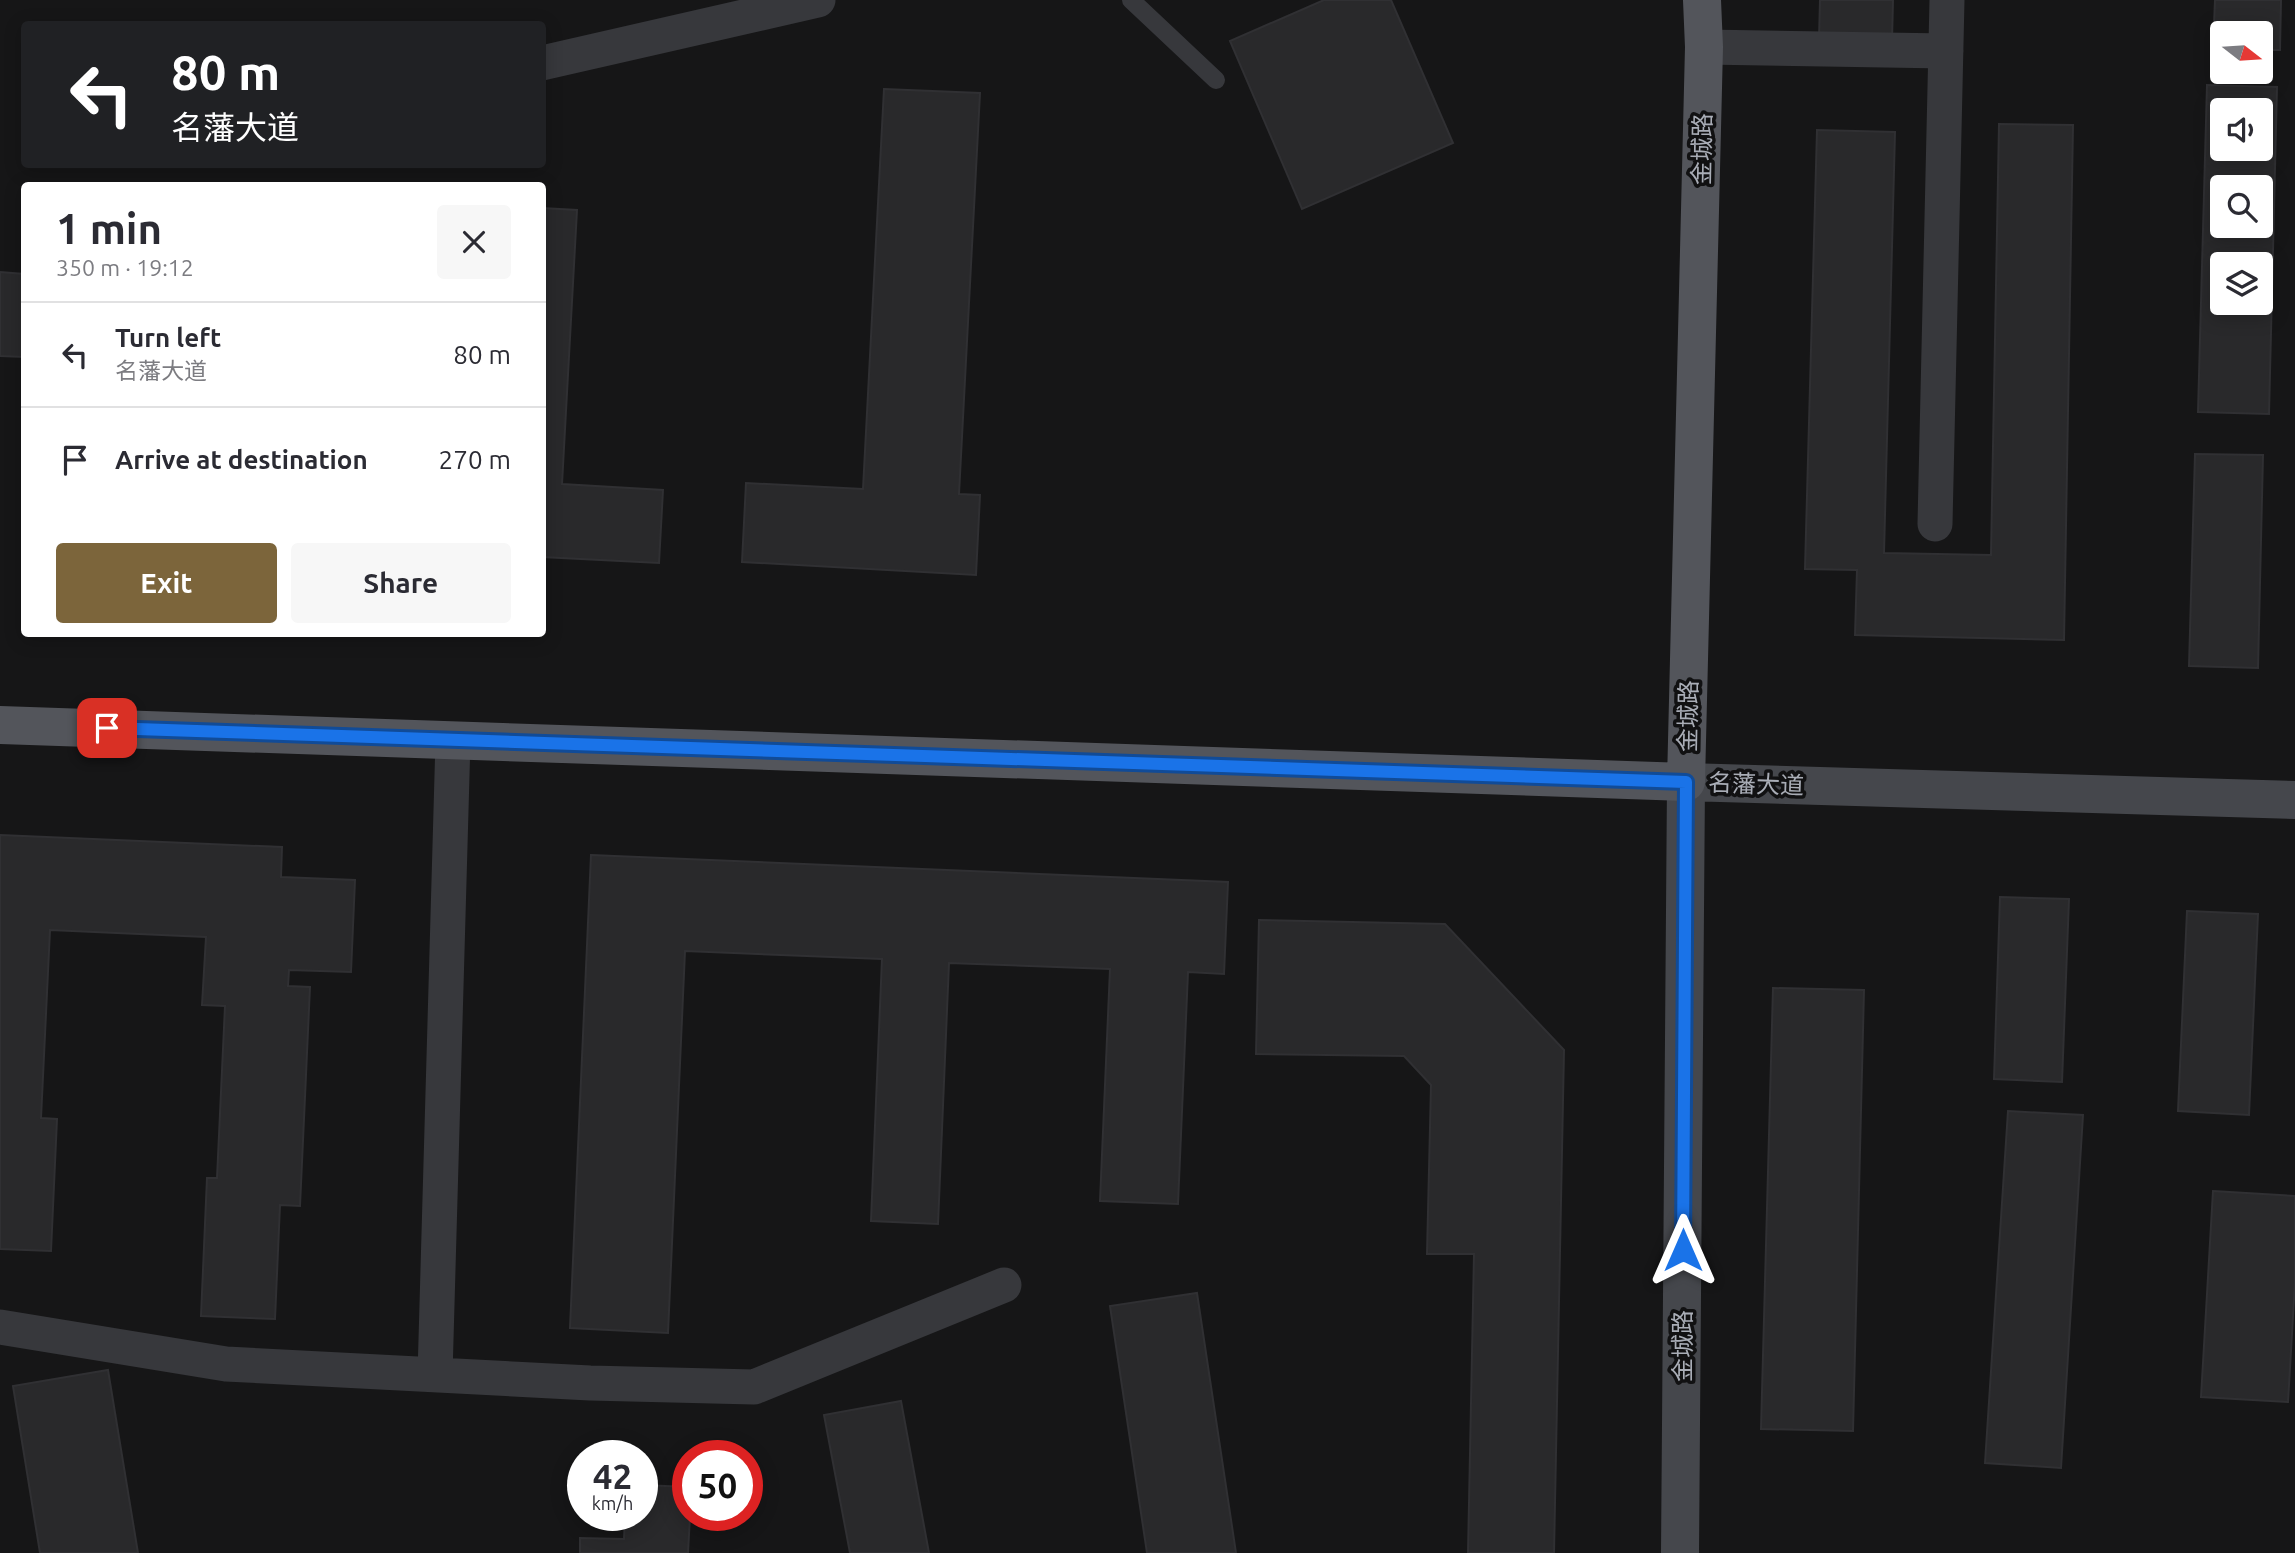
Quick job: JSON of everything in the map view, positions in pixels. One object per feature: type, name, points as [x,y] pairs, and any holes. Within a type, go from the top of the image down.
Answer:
[{"type":"main road","points":[[1673,0],[1704,47]]},
{"type":"main road","name":"金城路","points":[[1680,1553],[1686,782],[1704,47],[1702,0]]},
{"type":"main road","name":"名藩大道","points":[[0,725],[2295,800]]},
{"type":"street","points":[[546,61],[818,0]]},
{"type":"street","points":[[1936,524],[1947,0]]},
{"type":"street","points":[[1704,47],[1946,51]]},
{"type":"street","points":[[436,1376],[453,740]]},
{"type":"street","points":[[0,1327],[226,1364],[590,1383],[754,1387],[1004,1285]]},
{"type":"lane","points":[[1131,0],[1216,80]]},
{"type":"building","points":[[1324,0],[1391,0],[1453,143],[1302,209],[1230,41]]},
{"type":"building","points":[[1820,0],[1893,0],[1892,41],[1819,39]]},
{"type":"building","points":[[2215,0],[2281,0],[2280,50],[2273,50],[2273,21],[2214,21]]},
{"type":"building","points":[[2207,85],[2277,87],[2273,252],[2210,252],[2210,315],[2271,315],[2269,414],[2198,412]]},
{"type":"building","points":[[884,89],[980,93],[959,494],[980,495],[976,575],[742,562],[746,483],[863,489]]},
{"type":"building","points":[[1999,124],[2073,125],[2064,640],[1855,635],[1857,570],[1805,569],[1817,130],[1895,132],[1884,553],[1991,555]]},
{"type":"building","points":[[546,208],[577,210],[562,484],[663,490],[659,563],[546,557]]},
{"type":"building","points":[[0,272],[21,274],[21,357],[0,356]]},
{"type":"building","points":[[2195,454],[2263,455],[2258,668],[2189,666]]},
{"type":"building","points":[[0,835],[282,847],[281,877],[355,880],[351,972],[289,970],[288,986],[310,987],[300,1206],[280,1205],[275,1319],[201,1316],[207,1178],[217,1178],[225,1006],[202,1005],[206,937],[50,930],[41,1118],[57,1119],[51,1251],[0,1249]]},
{"type":"building","points":[[591,855],[1228,882],[1224,974],[1188,972],[1178,1204],[1100,1201],[1110,969],[949,963],[938,1224],[871,1221],[882,959],[685,951],[668,1333],[570,1328]]},
{"type":"building","points":[[2000,897],[2069,899],[2062,1082],[1994,1079]]},
{"type":"building","points":[[2187,911],[2258,914],[2249,1115],[2178,1111]]},
{"type":"building","points":[[1259,920],[1445,924],[1564,1050],[1554,1553],[1468,1553],[1474,1254],[1427,1254],[1431,1085],[1404,1056],[1256,1054]]},
{"type":"building","points":[[1773,988],[1864,990],[1853,1431],[1761,1429]]},
{"type":"building","points":[[2008,1111],[2083,1115],[2061,1468],[1985,1463]]},
{"type":"building","points":[[2213,1191],[2295,1196],[2295,1282],[2288,1402],[2201,1397]]},
{"type":"building","points":[[1197,1293],[1236,1553],[1147,1553],[1110,1306]]},
{"type":"building","points":[[108,1370],[138,1553],[40,1553],[13,1386]]},
{"type":"building","points":[[901,1401],[929,1553],[850,1553],[824,1415]]},
{"type":"building","points":[[658,1486],[672,1486],[672,1531],[689,1531],[688,1553],[580,1553],[580,1538],[624,1539],[624,1531],[658,1531]]},
{"type":"route","points":[[107,728],[1686,782],[1683,1250]]}]
